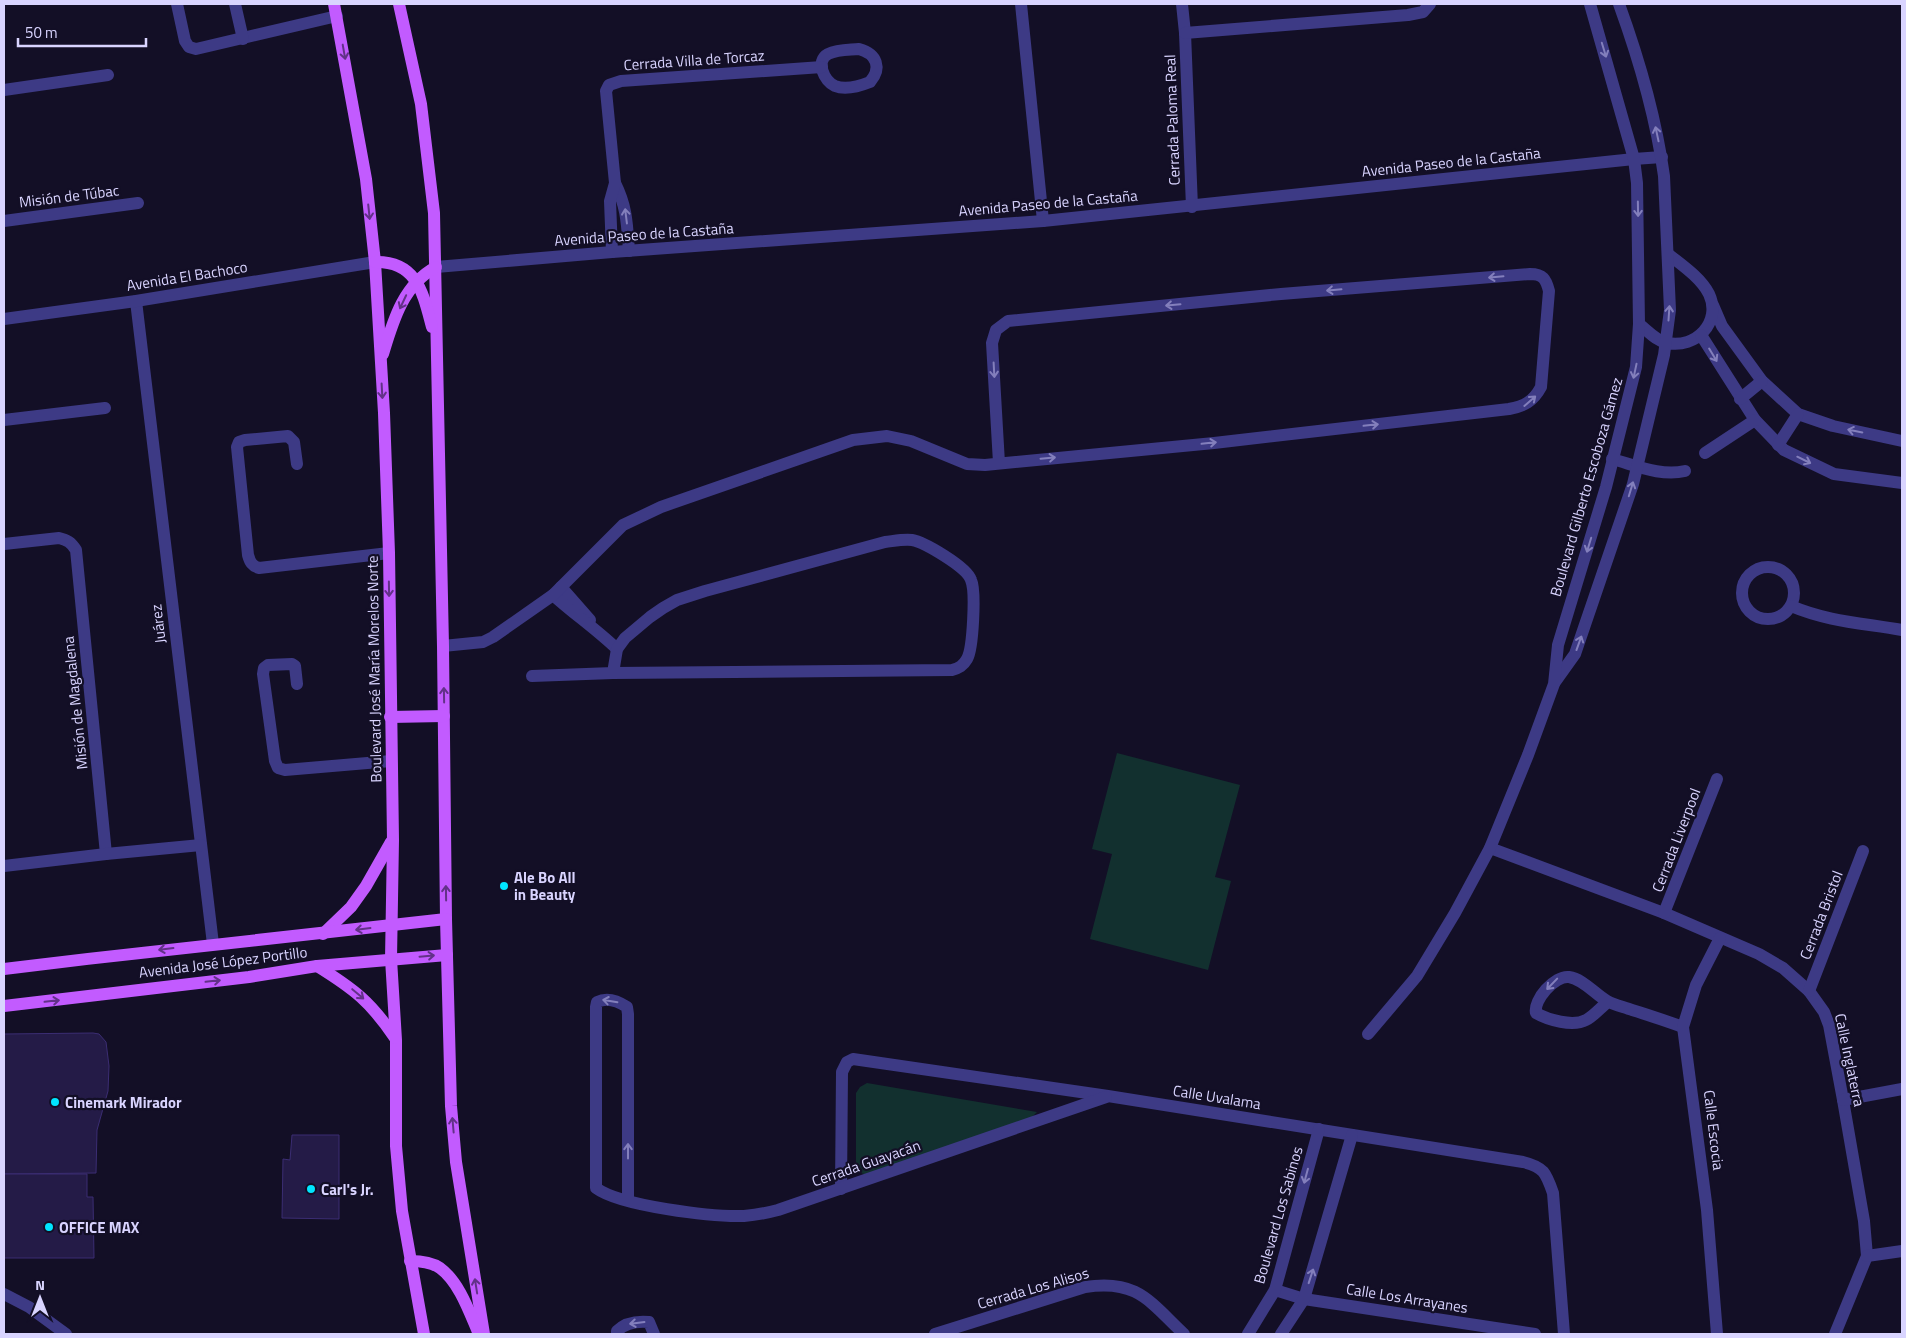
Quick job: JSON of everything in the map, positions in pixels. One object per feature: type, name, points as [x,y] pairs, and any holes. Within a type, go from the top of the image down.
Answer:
[{"type":"main road","points":[[399,4],[426,135],[434,213],[451,1106],[456,1162],[484,1334]]},
{"type":"main road","name":"Boulevard José María Morelos Norte","points":[[336,10],[366,179],[375,262],[389,553],[393,840],[391,959],[396,1040],[396,1146],[402,1211],[424,1334]]},
{"type":"main road","points":[[375,262],[397,264],[406,270],[416,281],[438,346]]},
{"type":"main road","points":[[381,362],[407,293],[416,281],[436,267]]},
{"type":"main road","points":[[390,717],[444,716]]},
{"type":"main road","points":[[323,934],[351,907],[366,886],[393,840]]},
{"type":"main road","name":"Avenida José López Portillo","points":[[4,969],[446,919]]},
{"type":"main road","name":"Avenida José López Portillo","points":[[4,1006],[249,977],[317,966],[447,955]]},
{"type":"main road","points":[[317,966],[356,992],[372,1006],[396,1040]]},
{"type":"main road","points":[[410,1261],[427,1262],[440,1268],[452,1281],[465,1303],[479,1334]]},
{"type":"street","points":[[177,4],[185,41],[189,48],[196,49],[243,39],[336,10]]},
{"type":"street","points":[[235,4],[243,39]]},
{"type":"street","points":[[1021,4],[1043,221]]},
{"type":"street","name":"Cerrada Paloma Real","points":[[1182,4],[1185,33],[1192,206]]},
{"type":"street","name":"Cerrada Paloma Real","points":[[1185,33],[1408,15],[1424,12],[1430,4]]},
{"type":"street","name":"Boulevard Gilberto Escoboza Gámez","points":[[1368,1034],[1417,976],[1455,913],[1490,848],[1528,755],[1554,684],[1558,645],[1606,487],[1636,367],[1639,324],[1637,183],[1634,159],[1590,4]]},
{"type":"street","name":"Boulevard Gilberto Escoboza Gámez","points":[[1554,684],[1575,654],[1633,484],[1666,343],[1670,310],[1662,157],[1653,115],[1620,4]]},
{"type":"street","name":"Cerrada Villa de Torcaz","points":[[612,252],[610,201],[614,183],[606,91],[609,85],[622,81],[822,67]]},
{"type":"street","points":[[4,77],[5,90],[108,75]]},
{"type":"street","name":"Avenida Paseo de la Castaña","points":[[436,267],[612,252],[1043,221],[1662,157]]},
{"type":"street","name":"Cerrada Villa de Torcaz","points":[[614,183],[623,200],[626,212],[629,251]]},
{"type":"street","name":"Misión de Túbac","points":[[4,220],[138,203]]},
{"type":"street","points":[[1668,254],[1704,286],[1722,326],[1762,381],[1798,414],[1832,426],[1902,441]]},
{"type":"street","name":"Avenida El Bachoco","points":[[4,319],[136,301],[375,262]]},
{"type":"street","points":[[443,646],[483,642],[494,637],[557,591],[611,536],[623,526],[639,517],[661,507],[853,440],[887,436],[911,441],[967,464],[985,465],[1214,442],[1524,406],[1537,395],[1541,387],[1549,291],[1547,282],[1544,277],[1538,274],[1530,274],[1271,295],[1008,321],[996,330],[992,343],[999,463]]},
{"type":"street","name":"Juárez","points":[[136,301],[213,944]]},
{"type":"street","points":[[1639,324],[1652,335],[1666,343],[1689,342],[1701,335],[1712,320],[1713,305]]},
{"type":"street","points":[[1701,335],[1754,420],[1778,445],[1792,455],[1834,474],[1902,483]]},
{"type":"street","points":[[1740,399],[1762,381]]},
{"type":"street","points":[[4,420],[105,408]]},
{"type":"street","points":[[1778,445],[1798,414]]},
{"type":"street","points":[[1705,453],[1754,420]]},
{"type":"street","points":[[297,464],[294,442],[288,436],[239,442],[237,447],[248,555],[254,567],[259,568],[389,553]]},
{"type":"street","points":[[1612,459],[1655,471],[1675,473],[1685,471]]},
{"type":"street","name":"Misión de Magdalena","points":[[4,544],[59,538],[66,539],[76,550],[106,854]]},
{"type":"street","points":[[532,676],[613,673],[952,670],[963,665],[971,648],[973,592],[971,579],[967,572],[921,542],[899,540],[885,542],[677,600],[650,616],[616,649],[613,673]]},
{"type":"street","points":[[1768,567],[1777,569],[1785,573],[1791,580],[1794,598],[1791,606],[1779,617],[1763,618],[1756,616],[1745,604],[1742,588],[1752,573],[1759,569],[1768,567]]},
{"type":"street","points":[[557,591],[589,617],[590,624],[616,649]]},
{"type":"street","points":[[1791,606],[1811,615],[1837,621],[1902,630]]},
{"type":"street","points":[[297,684],[295,666],[292,664],[268,665],[264,668],[263,674],[275,762],[278,768],[285,770],[391,761]]},
{"type":"street","name":"Cerrada Liverpool","points":[[1664,914],[1717,779]]},
{"type":"street","points":[[4,866],[201,845]]},
{"type":"street","name":"Calle Inglaterra","points":[[1490,848],[1664,914],[1759,954],[1783,968],[1809,991],[1824,1012],[1829,1025],[1843,1100],[1864,1221],[1867,1256],[1835,1334]]},
{"type":"street","name":"Cerrada Bristol","points":[[1809,991],[1863,851]]},
{"type":"street","name":"Calle Escocia","points":[[1717,1334],[1707,1210],[1684,1027],[1696,984],[1720,938]]},
{"type":"street","points":[[1608,1002],[1587,1020],[1582,1021],[1564,1022],[1543,1017],[1536,1013],[1535,1008],[1538,1000],[1556,980],[1561,977],[1571,977],[1608,1002],[1684,1027]]},
{"type":"street","name":"Cerrada Guayacán","points":[[628,1200],[628,1014],[627,1007],[620,1003],[603,999],[597,1002],[596,1007],[596,1188],[601,1192],[628,1200],[657,1207],[689,1212],[743,1216],[778,1210],[1108,1096]]},
{"type":"street","name":"Calle Uvalama","points":[[841,1189],[842,1072],[846,1062],[852,1059],[1108,1096],[1522,1162],[1541,1168],[1547,1176],[1553,1193],[1564,1334]]},
{"type":"street","points":[[1843,1100],[1902,1089]]},
{"type":"street","name":"Boulevard Los Sabinos","points":[[1248,1334],[1275,1290],[1319,1129]]},
{"type":"street","points":[[1281,1334],[1304,1299],[1352,1135]]},
{"type":"street","points":[[1867,1256],[1902,1251]]},
{"type":"street","name":"Cerrada Los Alisos","points":[[935,1334],[1085,1287],[1104,1284],[1127,1287],[1142,1294],[1184,1334]]},
{"type":"street","name":"Calle Los Arrayanes","points":[[1275,1290],[1304,1299],[1535,1334]]},
{"type":"street","points":[[4,1294],[29,1308],[66,1334]]},
{"type":"street","points":[[617,1334],[616,1331],[621,1326],[649,1322],[654,1334]]},
{"type":"green space","points":[[1117,753],[1240,785],[1215,877],[1231,881],[1208,970],[1090,939],[1112,854],[1092,849]]},
{"type":"green space","points":[[867,1083],[1037,1112],[1031,1118],[867,1175],[858,1172],[856,1164],[856,1093],[860,1087]]},
{"type":"building","name":"Cinemark Mirador","points":[[4,1034],[99,1034],[106,1042],[109,1066],[108,1091],[97,1130],[96,1173],[4,1174]]},
{"type":"building","name":"Carl's Jr.","points":[[292,1135],[339,1135],[339,1219],[282,1218],[283,1159],[290,1160]]},
{"type":"building","name":"OFFICE MAX","points":[[4,1174],[87,1174],[87,1197],[93,1197],[94,1258],[4,1258]]},
{"type":"place","name":"Ale Bo All in Beauty","points":[[504,886]]},
{"type":"place","name":"Cinemark Mirador","points":[[55,1102]]},
{"type":"place","name":"Carl's Jr.","points":[[311,1189]]},
{"type":"place","name":"OFFICE MAX","points":[[49,1227]]}]
